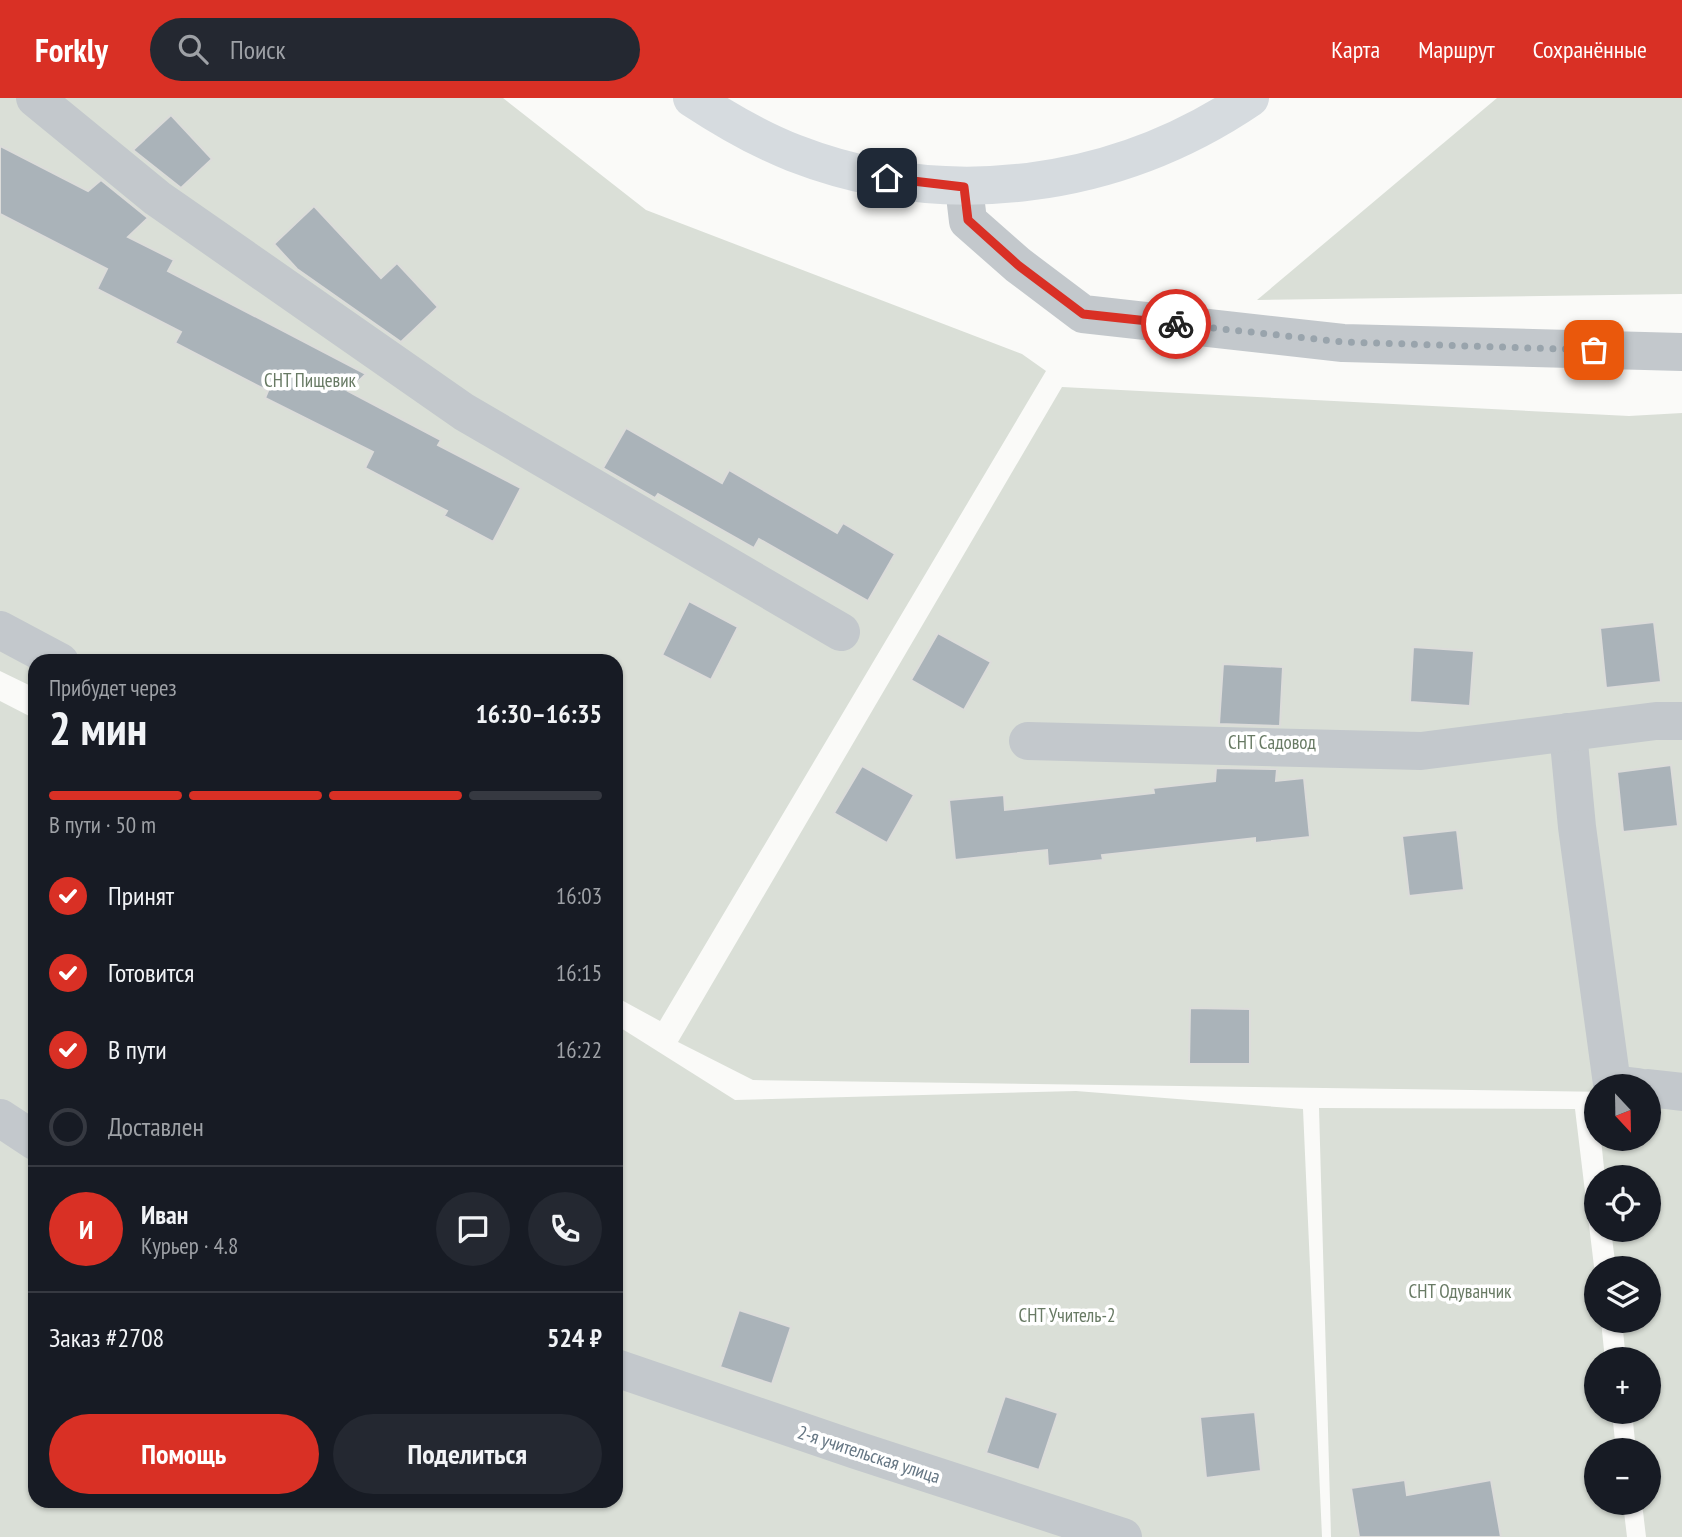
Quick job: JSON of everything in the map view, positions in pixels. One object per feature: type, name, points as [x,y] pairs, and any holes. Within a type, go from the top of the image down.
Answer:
[{"type":"main road","points":[[692,98],[741,129],[794,153],[838,168],[906,182],[964,187],[1044,181],[1101,169],[1145,155],[1187,136],[1250,98]]},
{"type":"street","points":[[35,98],[157,198],[464,412],[841,632]]},
{"type":"street","points":[[964,187],[968,220],[1018,265],[1083,314],[1343,342],[1682,352]]},
{"type":"street","points":[[0,630],[45,654]]},
{"type":"street","points":[[1028,741],[1421,751],[1682,720]]},
{"type":"street","points":[[1568,732],[1577,827],[1611,1074]]},
{"type":"street","points":[[1661,1090],[1682,1092]]},
{"type":"street","points":[[0,1118],[28,1136]]},
{"type":"street","name":"2-я учительская улица","points":[[623,1370],[1123,1537]]},
{"type":"green space","name":"СНТ Пищевик","points":[[0,98],[503,98],[646,210],[1022,354],[1046,371],[660,1021],[623,1001],[623,654],[28,654],[28,685],[0,671]]},
{"type":"green space","points":[[1497,98],[1682,98],[1682,294],[1257,300]]},
{"type":"green space","name":"СНТ Садовод","points":[[1062,387],[1629,416],[1682,413],[1682,1093],[1661,1093],[1661,1074],[1584,1074],[1584,1092],[753,1080],[678,1042]]},
{"type":"green space","name":"СНТ Учитель-2","points":[[0,701],[28,715],[28,1508],[623,1508],[623,1029],[735,1100],[1076,1091],[1303,1109],[1322,1537],[0,1537]]},
{"type":"green space","points":[[1661,1105],[1682,1105],[1682,1537],[1646,1537],[1643,1515],[1661,1515],[1661,1438],[1635,1438],[1633,1424],[1661,1424],[1661,1347],[1625,1347],[1623,1333],[1661,1333],[1661,1256],[1614,1256],[1613,1242],[1661,1242],[1661,1165],[1604,1165],[1602,1152],[1661,1152]]},
{"type":"green space","name":"СНТ Одуванчик","points":[[1319,1108],[1575,1109],[1584,1184],[1584,1242],[1591,1242],[1593,1256],[1584,1256],[1584,1333],[1602,1333],[1604,1347],[1584,1347],[1584,1424],[1613,1424],[1615,1438],[1584,1438],[1584,1515],[1624,1515],[1627,1537],[1331,1537]]},
{"type":"building","points":[[171,115],[212,159],[181,188],[133,150]]},
{"type":"building","points":[[0,146],[88,191],[101,180],[148,218],[128,237],[174,260],[168,271],[366,374],[348,391],[441,440],[438,445],[521,488],[493,542],[444,516],[447,511],[365,468],[373,452],[265,398],[268,391],[175,343],[181,332],[97,289],[107,269],[0,214]]},
{"type":"building","points":[[314,206],[381,278],[397,263],[438,307],[401,342],[297,269],[274,244]]},
{"type":"building","points":[[626,428],[722,483],[729,470],[837,533],[843,523],[895,554],[868,601],[759,539],[754,548],[658,494],[655,498],[603,468]]},
{"type":"building","points":[[689,601],[738,627],[711,680],[662,655]]},
{"type":"building","points":[[1654,622],[1661,682],[1606,688],[1600,628]]},
{"type":"building","points":[[938,633],[991,662],[964,710],[911,680]]},
{"type":"building","points":[[1413,647],[1474,651],[1470,706],[1410,702]]},
{"type":"building","points":[[1223,664],[1283,667],[1280,726],[1219,724]]},
{"type":"building","points":[[1671,765],[1678,826],[1623,832],[1617,772]]},
{"type":"building","points":[[862,766],[914,795],[887,843],[834,813]]},
{"type":"building","points":[[1216,768],[1277,769],[1276,781],[1304,778],[1310,837],[1255,843],[1255,838],[1102,855],[1103,860],[1048,866],[1047,850],[955,860],[949,800],[1004,795],[1005,810],[1154,793],[1153,788],[1215,781]]},
{"type":"building","points":[[1457,830],[1464,890],[1409,896],[1402,836]]},
{"type":"building","points":[[1190,1008],[1250,1009],[1250,1064],[1189,1064]]},
{"type":"building","points":[[739,1310],[791,1327],[772,1384],[720,1367]]},
{"type":"building","points":[[1005,1396],[1058,1413],[1039,1470],[986,1453]]},
{"type":"building","points":[[1255,1412],[1261,1471],[1206,1478],[1200,1417]]},
{"type":"building","points":[[1405,1480],[1407,1495],[1491,1480],[1501,1537],[1359,1537],[1351,1488]]},
{"type":"way so far","points":[[1176,324],[1343,342],[1594,350]]},
{"type":"route","points":[[887,178],[964,187],[968,220],[1018,265],[1083,314],[1176,324]]}]
